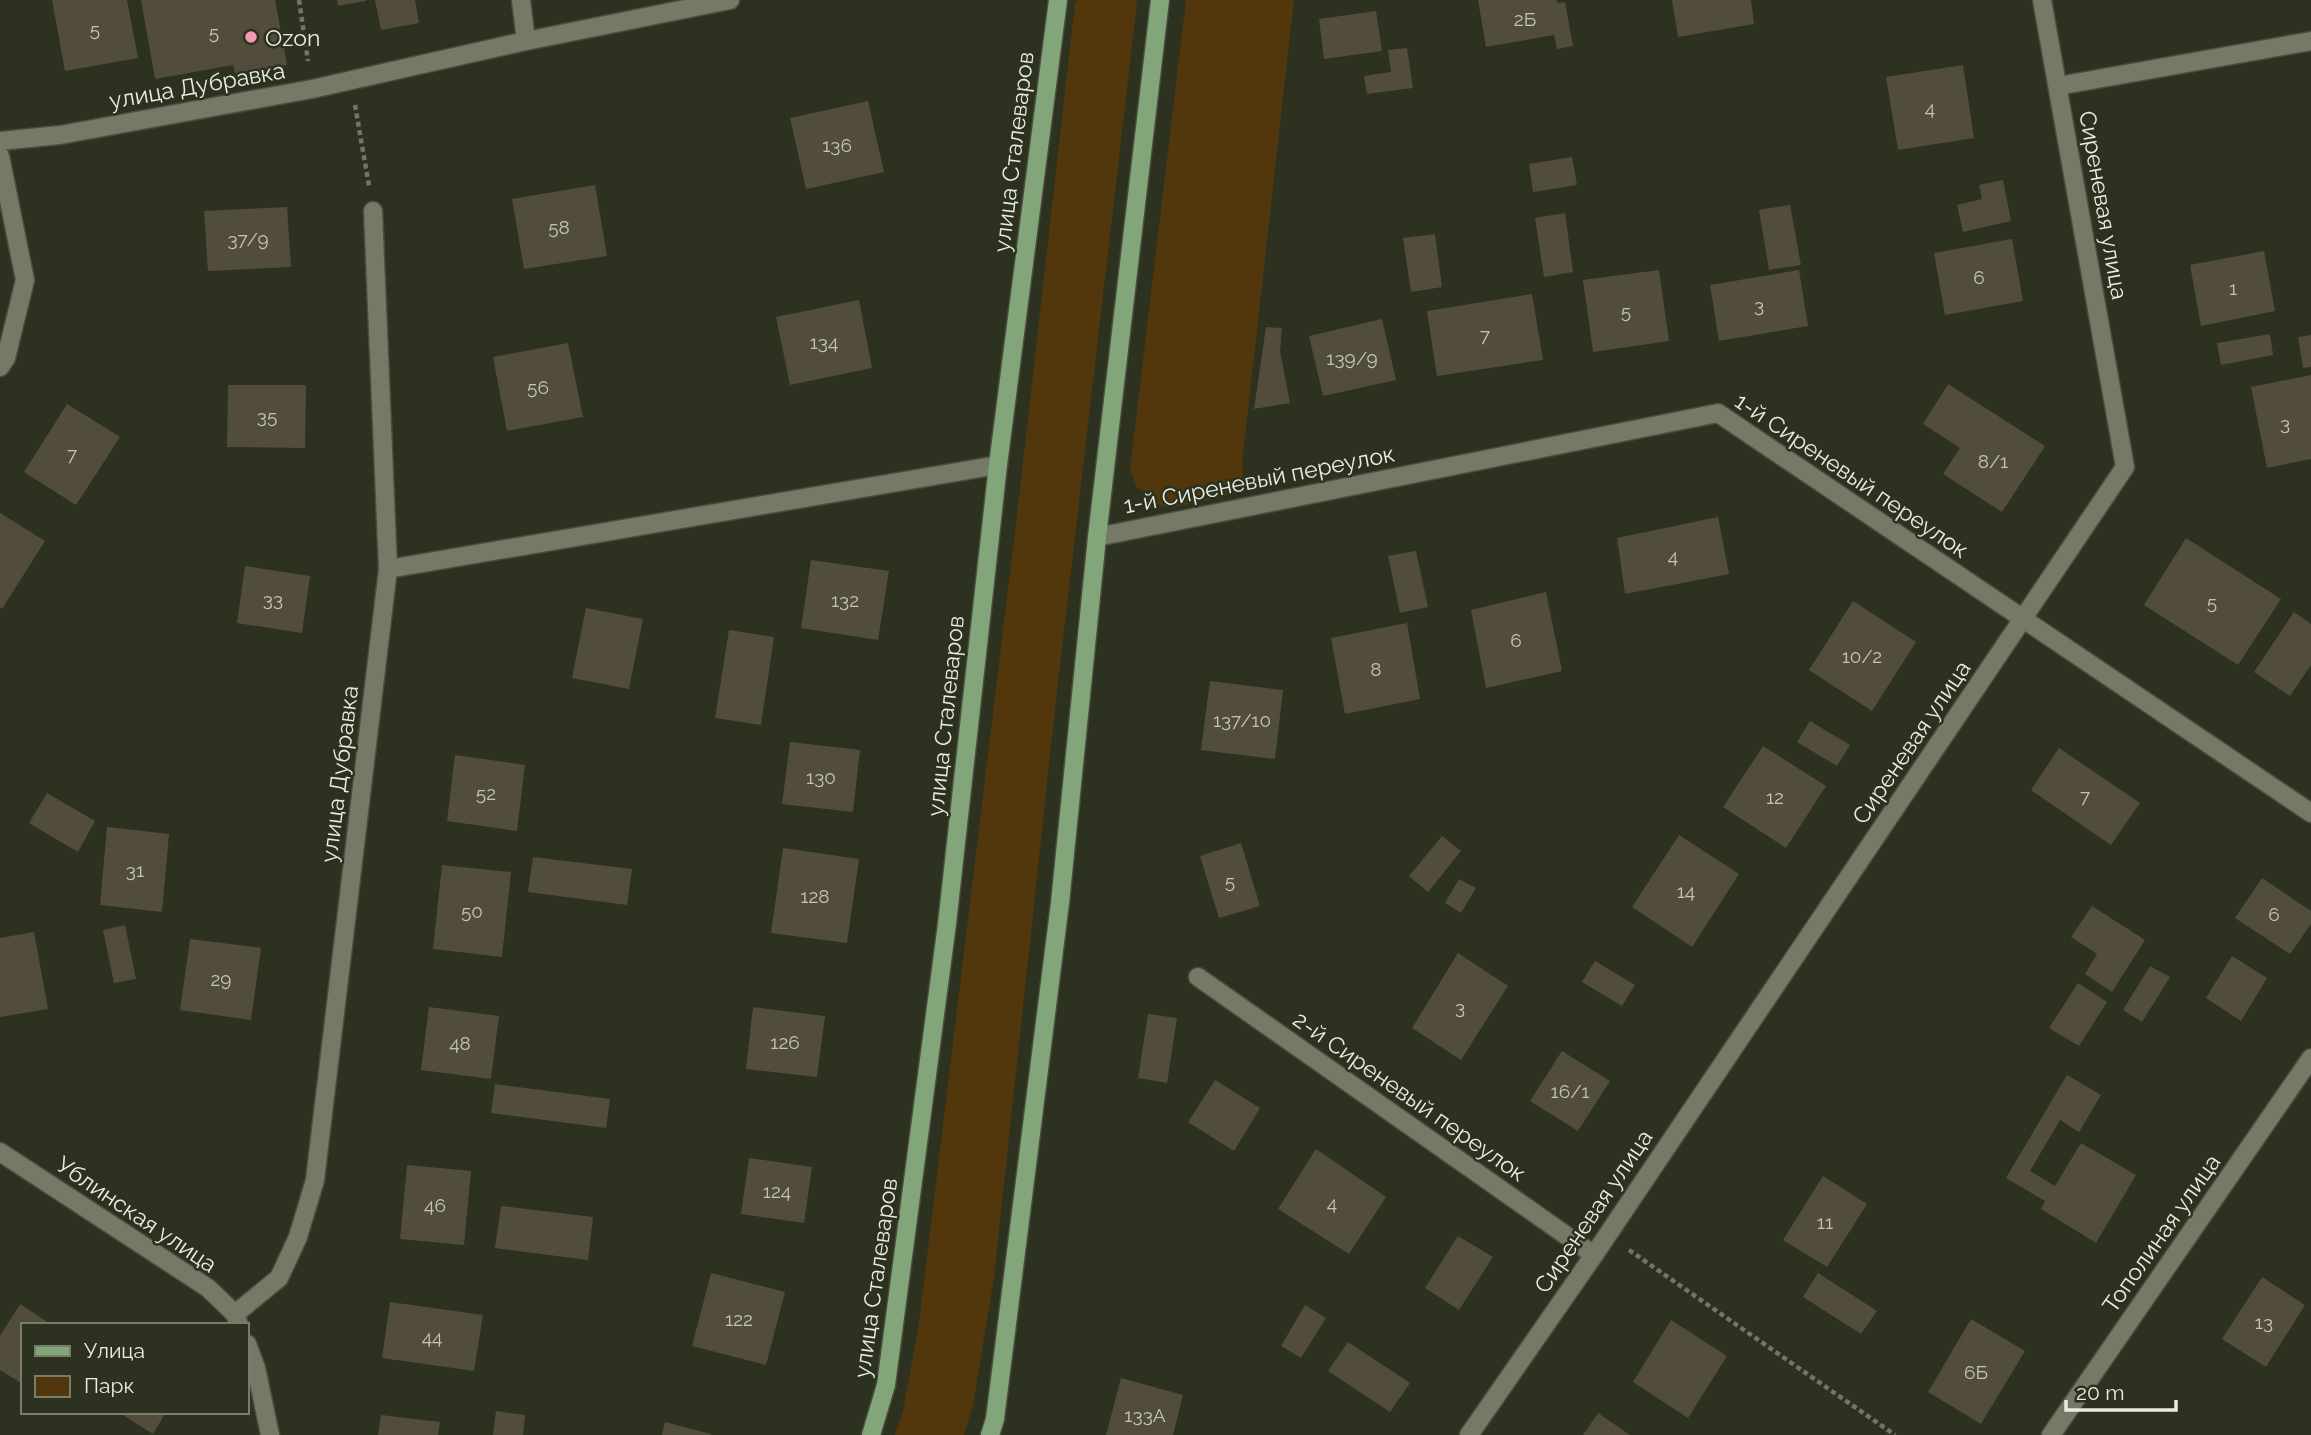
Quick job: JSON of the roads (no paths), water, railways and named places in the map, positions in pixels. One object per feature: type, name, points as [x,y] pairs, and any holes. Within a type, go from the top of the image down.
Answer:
[{"type":"main road","name":"улица Сталеваров","points":[[871,1435],[886,1385],[944,951],[998,465],[1058,0]]},
{"type":"main road","points":[[990,1435],[995,1419],[1060,903],[1097,537],[1160,0]]},
{"type":"street","points":[[521,0],[526,41]]},
{"type":"street","name":"улица Дубравка","points":[[0,141],[60,135],[312,89],[526,41],[730,0]]},
{"type":"street","name":"Сиреневая улица","points":[[1469,1435],[1594,1255],[2125,467],[2042,0]]},
{"type":"street","points":[[2058,86],[2311,41]]},
{"type":"street","points":[[0,156],[25,280],[6,358],[0,367]]},
{"type":"street","name":"улица Дубравка","points":[[237,1320],[279,1278],[298,1237],[315,1180],[388,569],[373,211]]},
{"type":"street","name":"1-й Сиреневый переулок","points":[[1097,537],[1718,413],[2311,813]]},
{"type":"street","points":[[388,569],[998,465]]},
{"type":"street","name":"2-й Сиреневый переулок","points":[[1198,977],[1594,1255]]},
{"type":"street","name":"Тополиная улица","points":[[2051,1435],[2311,1058]]},
{"type":"street","name":"Ублинская улица","points":[[0,1152],[208,1288],[237,1320]]},
{"type":"street","points":[[248,1347],[256,1368],[270,1435]]},
{"type":"place","name":"Ozon","points":[[251,37]]}]
